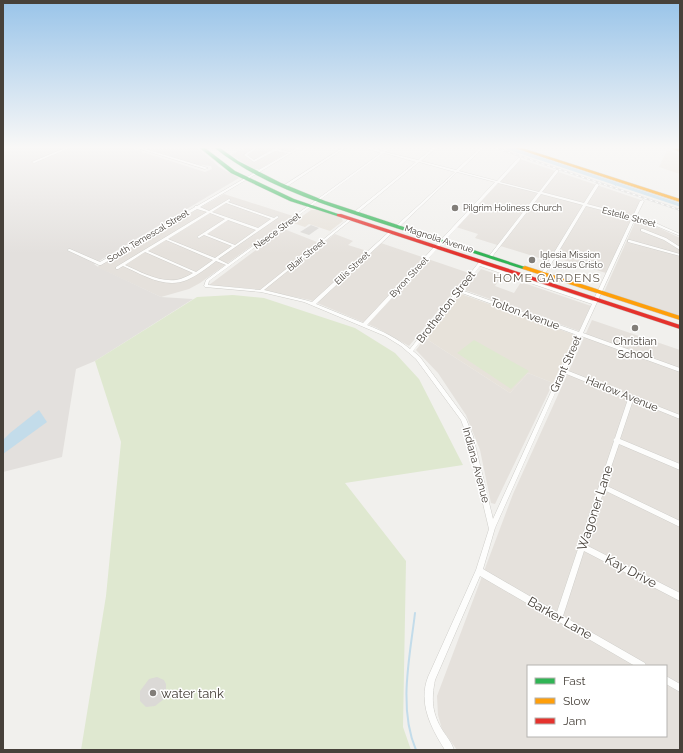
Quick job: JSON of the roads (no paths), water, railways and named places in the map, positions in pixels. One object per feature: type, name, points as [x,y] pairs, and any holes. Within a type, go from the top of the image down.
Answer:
[{"type":"main road","name":"Magnolia Avenue","points":[[253,183],[284,197],[311,206],[351,215]]},
{"type":"main road","name":"Magnolia Avenue","points":[[278,183],[351,215],[394,230],[436,242],[480,263],[527,277],[595,302],[680,327]]},
{"type":"main road","points":[[625,183],[680,201]]},
{"type":"main road","points":[[284,197],[308,202],[318,200]]},
{"type":"main road","name":"Magnolia Avenue","points":[[439,244],[490,257],[679,318]]},
{"type":"main road","points":[[527,277],[594,293],[600,292]]},
{"type":"main road","points":[[595,302],[603,298],[679,318]]},
{"type":"street","name":"South Temescal Street","points":[[69,250],[100,264],[237,183]]},
{"type":"street","points":[[284,186],[289,183]]},
{"type":"street","name":"Neece Street","points":[[206,286],[207,281],[341,183]]},
{"type":"street","name":"Blair Street","points":[[261,291],[391,183]]},
{"type":"street","name":"Ellis Street","points":[[313,304],[444,183]]},
{"type":"street","name":"Byron Street","points":[[365,324],[495,183]]},
{"type":"street","name":"Estelle Street","points":[[501,183],[634,217],[661,226],[680,235]]},
{"type":"street","points":[[490,257],[548,183]]},
{"type":"street","points":[[542,274],[597,185]]},
{"type":"street","name":"Grant Street","points":[[492,529],[518,466],[564,371],[642,200]]},
{"type":"street","points":[[117,268],[227,201],[276,218],[196,273],[181,281],[163,282],[123,265]]},
{"type":"street","points":[[196,207],[258,230]]},
{"type":"street","points":[[199,237],[227,219]]},
{"type":"street","points":[[642,230],[665,239],[680,249]]},
{"type":"street","points":[[204,234],[234,246]]},
{"type":"street","points":[[166,239],[226,264]]},
{"type":"street","points":[[629,241],[680,255]]},
{"type":"street","points":[[145,251],[196,273]]},
{"type":"street","name":"Brotherton Street","points":[[411,351],[460,291],[480,263]]},
{"type":"street","name":"Magnolia Avenue","points":[[480,263],[595,302]]},
{"type":"street","name":"Indiana Avenue","points":[[206,286],[261,291],[313,304],[365,324],[397,341],[411,351],[435,379],[465,423],[492,529]]},
{"type":"street","name":"Tolton Avenue","points":[[460,291],[680,370]]},
{"type":"street","name":"Harlow Avenue","points":[[564,371],[680,417]]},
{"type":"street","name":"Wagoner Lane","points":[[559,618],[603,487],[616,440],[632,398]]},
{"type":"street","points":[[616,440],[680,467]]},
{"type":"street","points":[[603,487],[680,524]]},
{"type":"street","points":[[450,750],[432,721],[427,701],[428,692],[431,680],[479,571],[492,529]]},
{"type":"street","name":"Kay Drive","points":[[582,546],[680,597]]},
{"type":"street","name":"Barker Lane","points":[[479,571],[640,665]]},
{"type":"street","points":[[667,681],[680,688]]},
{"type":"water","points":[[39,410],[47,422],[3,454],[3,440]]},
{"type":"waterway","points":[[614,183],[680,205]]},
{"type":"waterway","points":[[415,613],[408,664],[406,700],[411,734],[416,750]]},
{"type":"railway","points":[[600,183],[680,210]]},
{"type":"place","name":"Pilgrim Holiness Church","points":[[455,208]]},
{"type":"place","name":"Iglesia Mission de Jesus Cristo","points":[[532,260]]},
{"type":"place","name":"Christian School","points":[[635,328]]},
{"type":"place","name":"water tank","points":[[153,693]]},
{"type":"district","name":"HOME GARDENS","points":[[547,278]]}]
